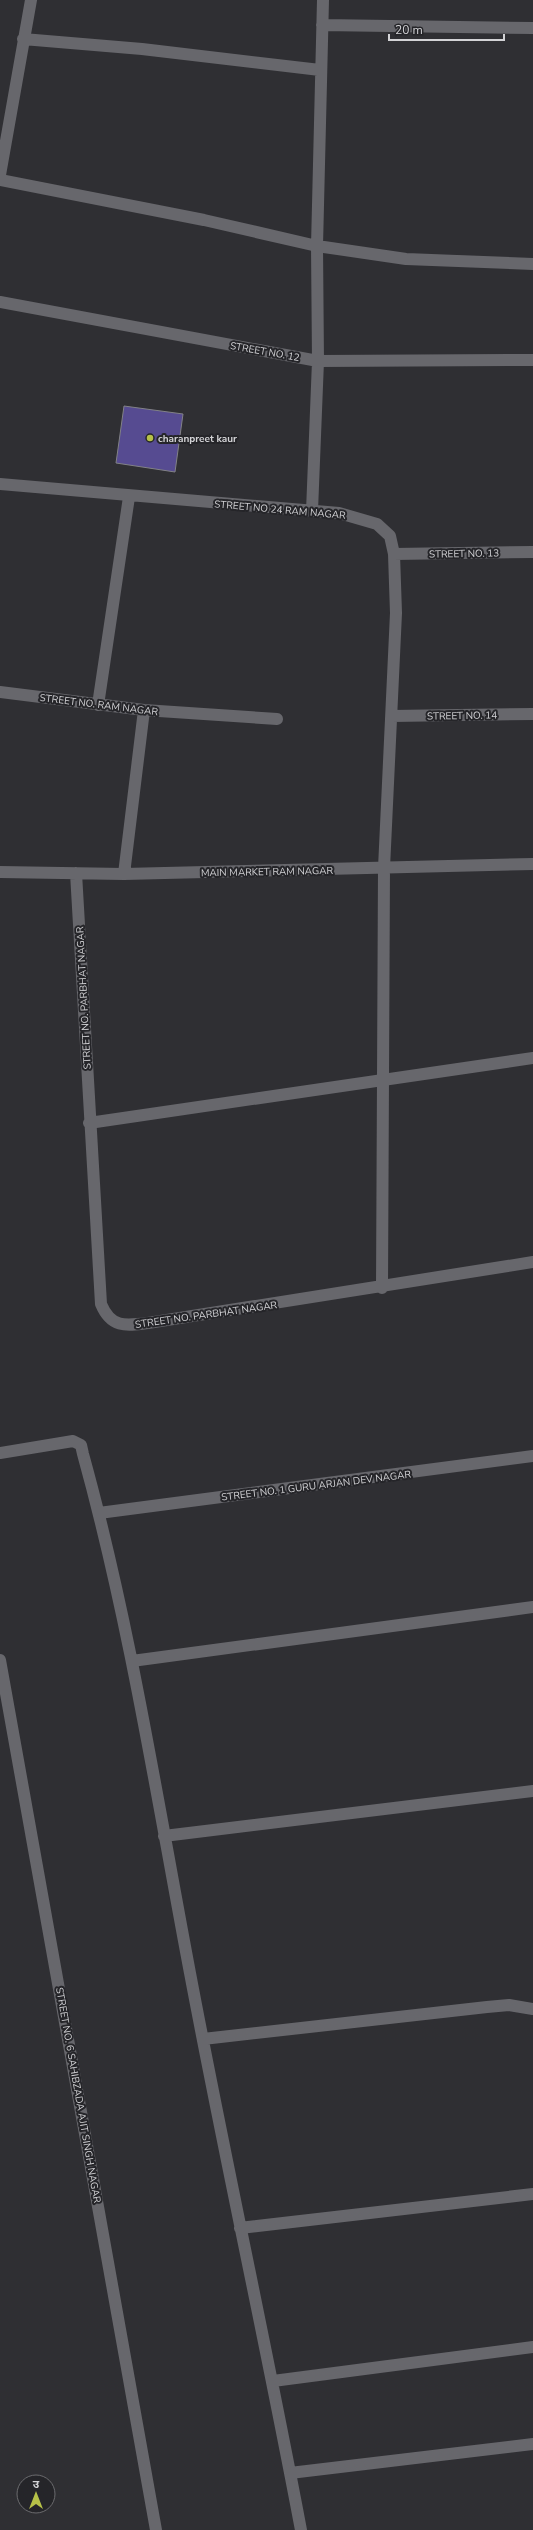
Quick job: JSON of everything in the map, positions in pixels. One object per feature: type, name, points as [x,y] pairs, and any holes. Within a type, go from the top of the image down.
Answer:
[{"type":"street","points":[[0,175],[31,0]]},
{"type":"street","points":[[312,511],[318,361],[317,246],[320,70],[323,0]]},
{"type":"street","points":[[322,24],[533,28]]},
{"type":"street","points":[[23,39],[142,49],[320,70]]},
{"type":"street","points":[[0,180],[190,217],[317,246],[406,259],[533,264]]},
{"type":"street","name":"STREET NO. 12","points":[[0,302],[318,361],[533,360]]},
{"type":"street","name":"STREET NO 24 RAM NAGAR","points":[[0,484],[129,497],[339,513],[377,524],[390,536],[394,554],[396,613],[384,868]]},
{"type":"street","points":[[98,704],[129,497]]},
{"type":"street","name":"STREET NO. 13","points":[[394,554],[533,552]]},
{"type":"street","name":"STREET NO. RAM NAGAR","points":[[0,692],[144,710],[277,719]]},
{"type":"street","points":[[124,874],[144,710]]},
{"type":"street","name":"STREET NO. 14","points":[[392,716],[533,714]]},
{"type":"street","name":"MAIN MARKET RAM NAGAR","points":[[0,872],[124,874],[533,864]]},
{"type":"street","points":[[382,1288],[384,868]]},
{"type":"street","name":"STREET NO. PARBHAT NAGAR","points":[[76,873],[89,1123],[101,1304],[106,1317],[115,1323],[132,1325],[148,1323],[382,1288],[533,1262]]},
{"type":"street","points":[[89,1123],[533,1058]]},
{"type":"street","points":[[0,1453],[69,1441],[77,1441],[83,1454],[99,1513],[132,1661],[202,2039],[240,2228],[273,2381],[301,2530]]},
{"type":"street","name":"STREET NO. 1 GURU ARJAN DEV NAGAR","points":[[99,1513],[533,1456]]},
{"type":"street","points":[[132,1661],[533,1607]]},
{"type":"street","name":"STREET NO. 6 SAHIBZADA AJIT SINGH NAGAR","points":[[0,1660],[156,2530]]},
{"type":"street","points":[[164,1836],[533,1791]]},
{"type":"street","points":[[202,2039],[509,2005],[533,2009]]},
{"type":"street","points":[[240,2228],[533,2194]]},
{"type":"street","points":[[273,2381],[533,2347]]},
{"type":"street","points":[[290,2473],[533,2444]]},
{"type":"building","name":"charanpreet kaur","points":[[124,406],[183,414],[175,472],[116,463]]},
{"type":"place","name":"charanpreet kaur","points":[[150,438]]}]
